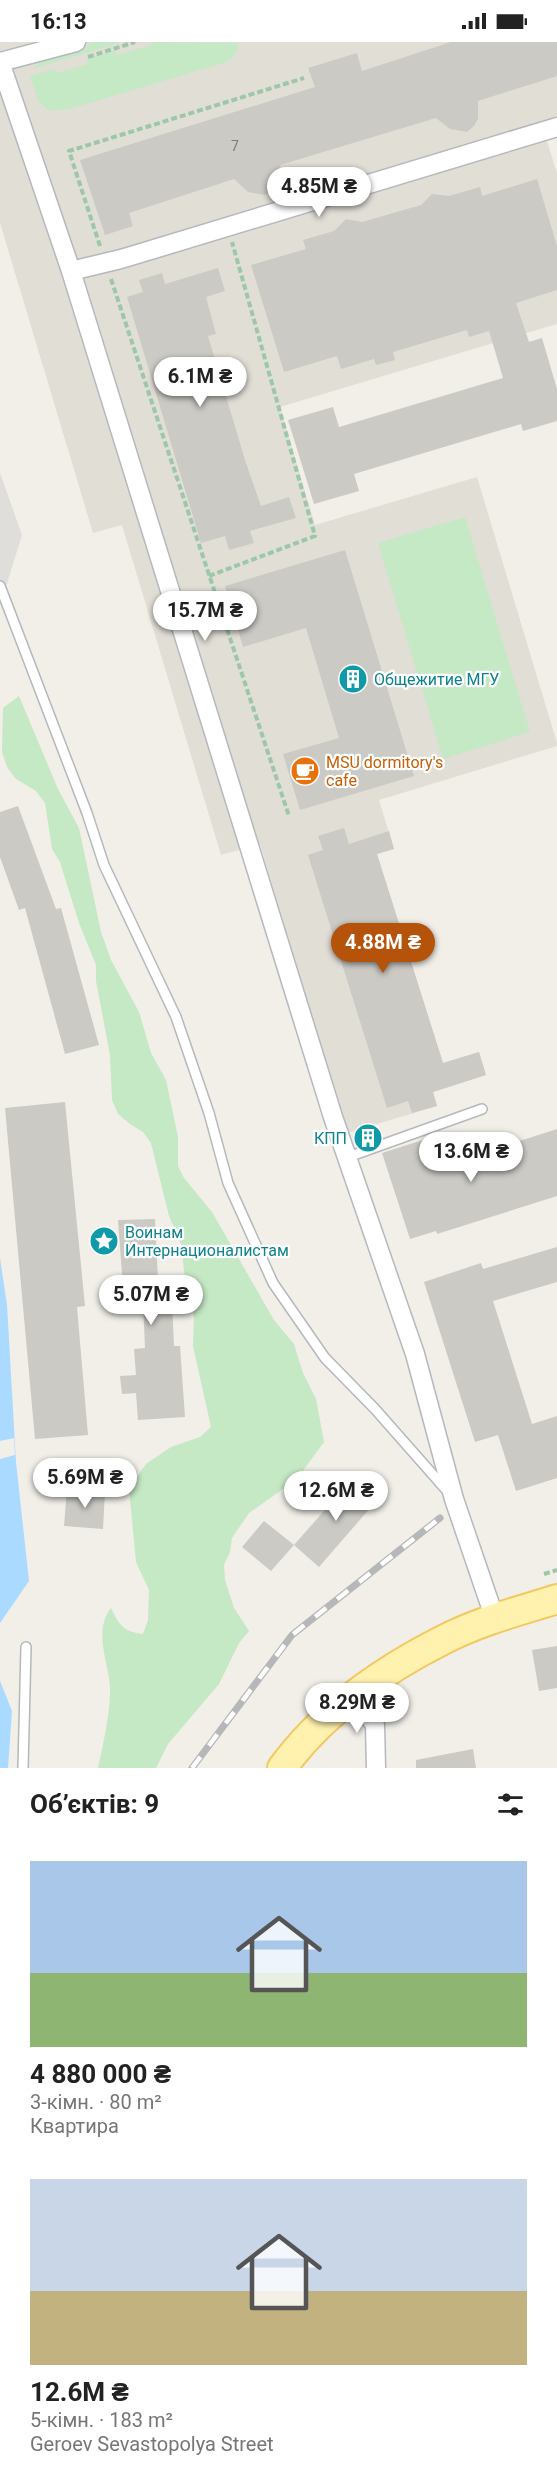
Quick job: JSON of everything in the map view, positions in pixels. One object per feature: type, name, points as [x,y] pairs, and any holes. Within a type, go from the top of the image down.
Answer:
[{"type":"main road","points":[[282,1768],[296,1748],[327,1717],[354,1695],[445,1639],[495,1619],[557,1599]]},
{"type":"street","points":[[75,42],[0,62],[71,272],[326,1094],[414,1354],[454,1499],[495,1619]]},
{"type":"street","points":[[71,272],[557,127]]},
{"type":"street","points":[[354,1695],[375,1725],[376,1768]]},
{"type":"lane","points":[[0,586],[87,813],[104,865],[176,1017],[209,1113],[228,1183],[273,1283],[325,1358],[375,1409],[454,1499]]},
{"type":"lane","points":[[348,1157],[482,1108]]},
{"type":"lane","points":[[23,1768],[26,1647]]},
{"type":"path","points":[[289,816],[69,151],[304,78]]},
{"type":"path","points":[[209,576],[315,536],[227,227]]},
{"type":"path","points":[[544,1574],[557,1570]]},
{"type":"shaded area","points":[[0,42],[557,42],[557,131],[545,135],[557,173],[557,324],[280,407],[315,525],[477,477],[557,743],[557,746],[379,800],[394,849],[377,854],[443,1063],[479,1052],[486,1075],[433,1092],[437,1106],[347,1133],[260,844],[221,855],[122,525],[93,533],[0,223]]},
{"type":"shaded area","points":[[0,473],[22,535],[0,606]]},
{"type":"green space","points":[[91,42],[122,42],[33,69],[38,63],[86,48]]},
{"type":"green space","points":[[152,42],[238,43],[237,52],[227,62],[69,109],[49,111],[38,101],[30,76],[55,69],[56,73],[88,64],[87,59],[115,51],[117,55],[152,45]]},
{"type":"green space","points":[[465,517],[530,732],[443,759],[378,543]]},
{"type":"green space","points":[[19,696],[58,789],[79,828],[101,932],[111,960],[139,1012],[151,1053],[166,1080],[178,1137],[178,1166],[184,1178],[212,1212],[274,1320],[294,1344],[303,1373],[316,1399],[324,1442],[297,1479],[249,1513],[232,1538],[230,1552],[224,1565],[225,1580],[234,1608],[249,1631],[239,1643],[219,1684],[168,1744],[156,1768],[98,1768],[110,1694],[102,1640],[103,1629],[105,1618],[111,1608],[120,1623],[131,1631],[143,1634],[148,1620],[149,1590],[136,1562],[129,1488],[146,1464],[171,1447],[200,1437],[211,1427],[193,1346],[194,1317],[186,1288],[181,1244],[169,1216],[151,1143],[143,1132],[118,1114],[112,1100],[110,1055],[96,981],[96,965],[79,923],[60,862],[52,849],[45,803],[36,791],[16,779],[7,767],[2,752],[3,708]]},
{"type":"water","points":[[0,1258],[7,1305],[16,1462],[29,1581],[0,1623]]},
{"type":"water","points":[[0,1681],[12,1711],[8,1768],[0,1768]]},
{"type":"pier","points":[[14,1438],[15,1455],[0,1459],[0,1441]]},
{"type":"building","points":[[451,42],[557,42],[557,76],[478,101],[478,119],[467,132],[450,129],[436,118],[280,165],[277,183],[272,191],[265,195],[248,192],[234,179],[129,213],[133,226],[105,235],[80,160],[315,87],[308,68],[357,53],[362,71]]},
{"type":"building","points":[[537,179],[557,246],[557,290],[516,303],[529,342],[542,338],[557,389],[557,421],[523,431],[521,424],[354,474],[359,491],[314,504],[288,420],[333,407],[339,427],[503,378],[489,331],[469,337],[467,330],[393,352],[395,360],[376,365],[374,359],[341,369],[337,356],[284,372],[251,265],[306,249],[303,240],[334,231],[346,219],[362,222],[421,205],[432,194],[449,196],[480,187],[482,196]]},
{"type":"building","points":[[218,268],[225,291],[206,297],[216,334],[208,336],[245,460],[261,506],[289,497],[296,518],[250,531],[254,543],[229,550],[225,536],[201,543],[127,297],[143,292],[139,280],[162,273],[165,284]]},
{"type":"building","name":"Общежитие МГУ","points":[[345,550],[414,776],[300,810],[283,754],[339,738],[306,628],[243,647],[225,586]]},
{"type":"building","points":[[18,806],[56,909],[61,908],[99,1045],[65,1054],[25,908],[19,910],[0,857],[0,812]]},
{"type":"building","points":[[344,828],[349,844],[389,831],[394,849],[377,854],[443,1063],[479,1052],[486,1075],[433,1092],[437,1106],[412,1113],[408,1101],[387,1108],[308,855],[323,850],[318,836]]},
{"type":"building","points":[[65,1102],[85,1306],[77,1307],[88,1435],[35,1439],[5,1108]]},
{"type":"building","name":"КПП","points":[[377,1127],[381,1138],[358,1146],[354,1134]]},
{"type":"building","points":[[557,1129],[557,1196],[437,1234],[436,1231],[410,1239],[382,1153],[426,1139],[435,1168]]},
{"type":"building","points":[[155,1219],[158,1280],[171,1280],[174,1346],[180,1346],[185,1417],[138,1420],[136,1393],[122,1394],[120,1376],[136,1375],[134,1349],[145,1348],[143,1301],[124,1301],[118,1220]]},
{"type":"building","points":[[557,1247],[557,1282],[493,1301],[532,1424],[557,1416],[557,1478],[516,1491],[498,1435],[475,1442],[424,1282],[481,1263],[483,1269]]},
{"type":"building","points":[[353,1478],[378,1499],[319,1567],[294,1545]]},
{"type":"building","points":[[67,1489],[105,1492],[103,1529],[64,1526]]},
{"type":"building","points":[[264,1521],[294,1545],[271,1571],[242,1547]]},
{"type":"building","points":[[557,1646],[557,1688],[539,1691],[532,1650]]},
{"type":"building","points":[[473,1749],[476,1768],[416,1768],[416,1760]]},
{"type":"railway","points":[[192,1768],[292,1635],[440,1518]]},
{"type":"place","name":"Общежитие МГУ","points":[[353,679]]},
{"type":"place","name":"MSU dormitory's cafe","points":[[305,771]]},
{"type":"place","name":"КПП","points":[[368,1138]]},
{"type":"place","name":"Воинам Интернационалистам","points":[[104,1241]]}]
